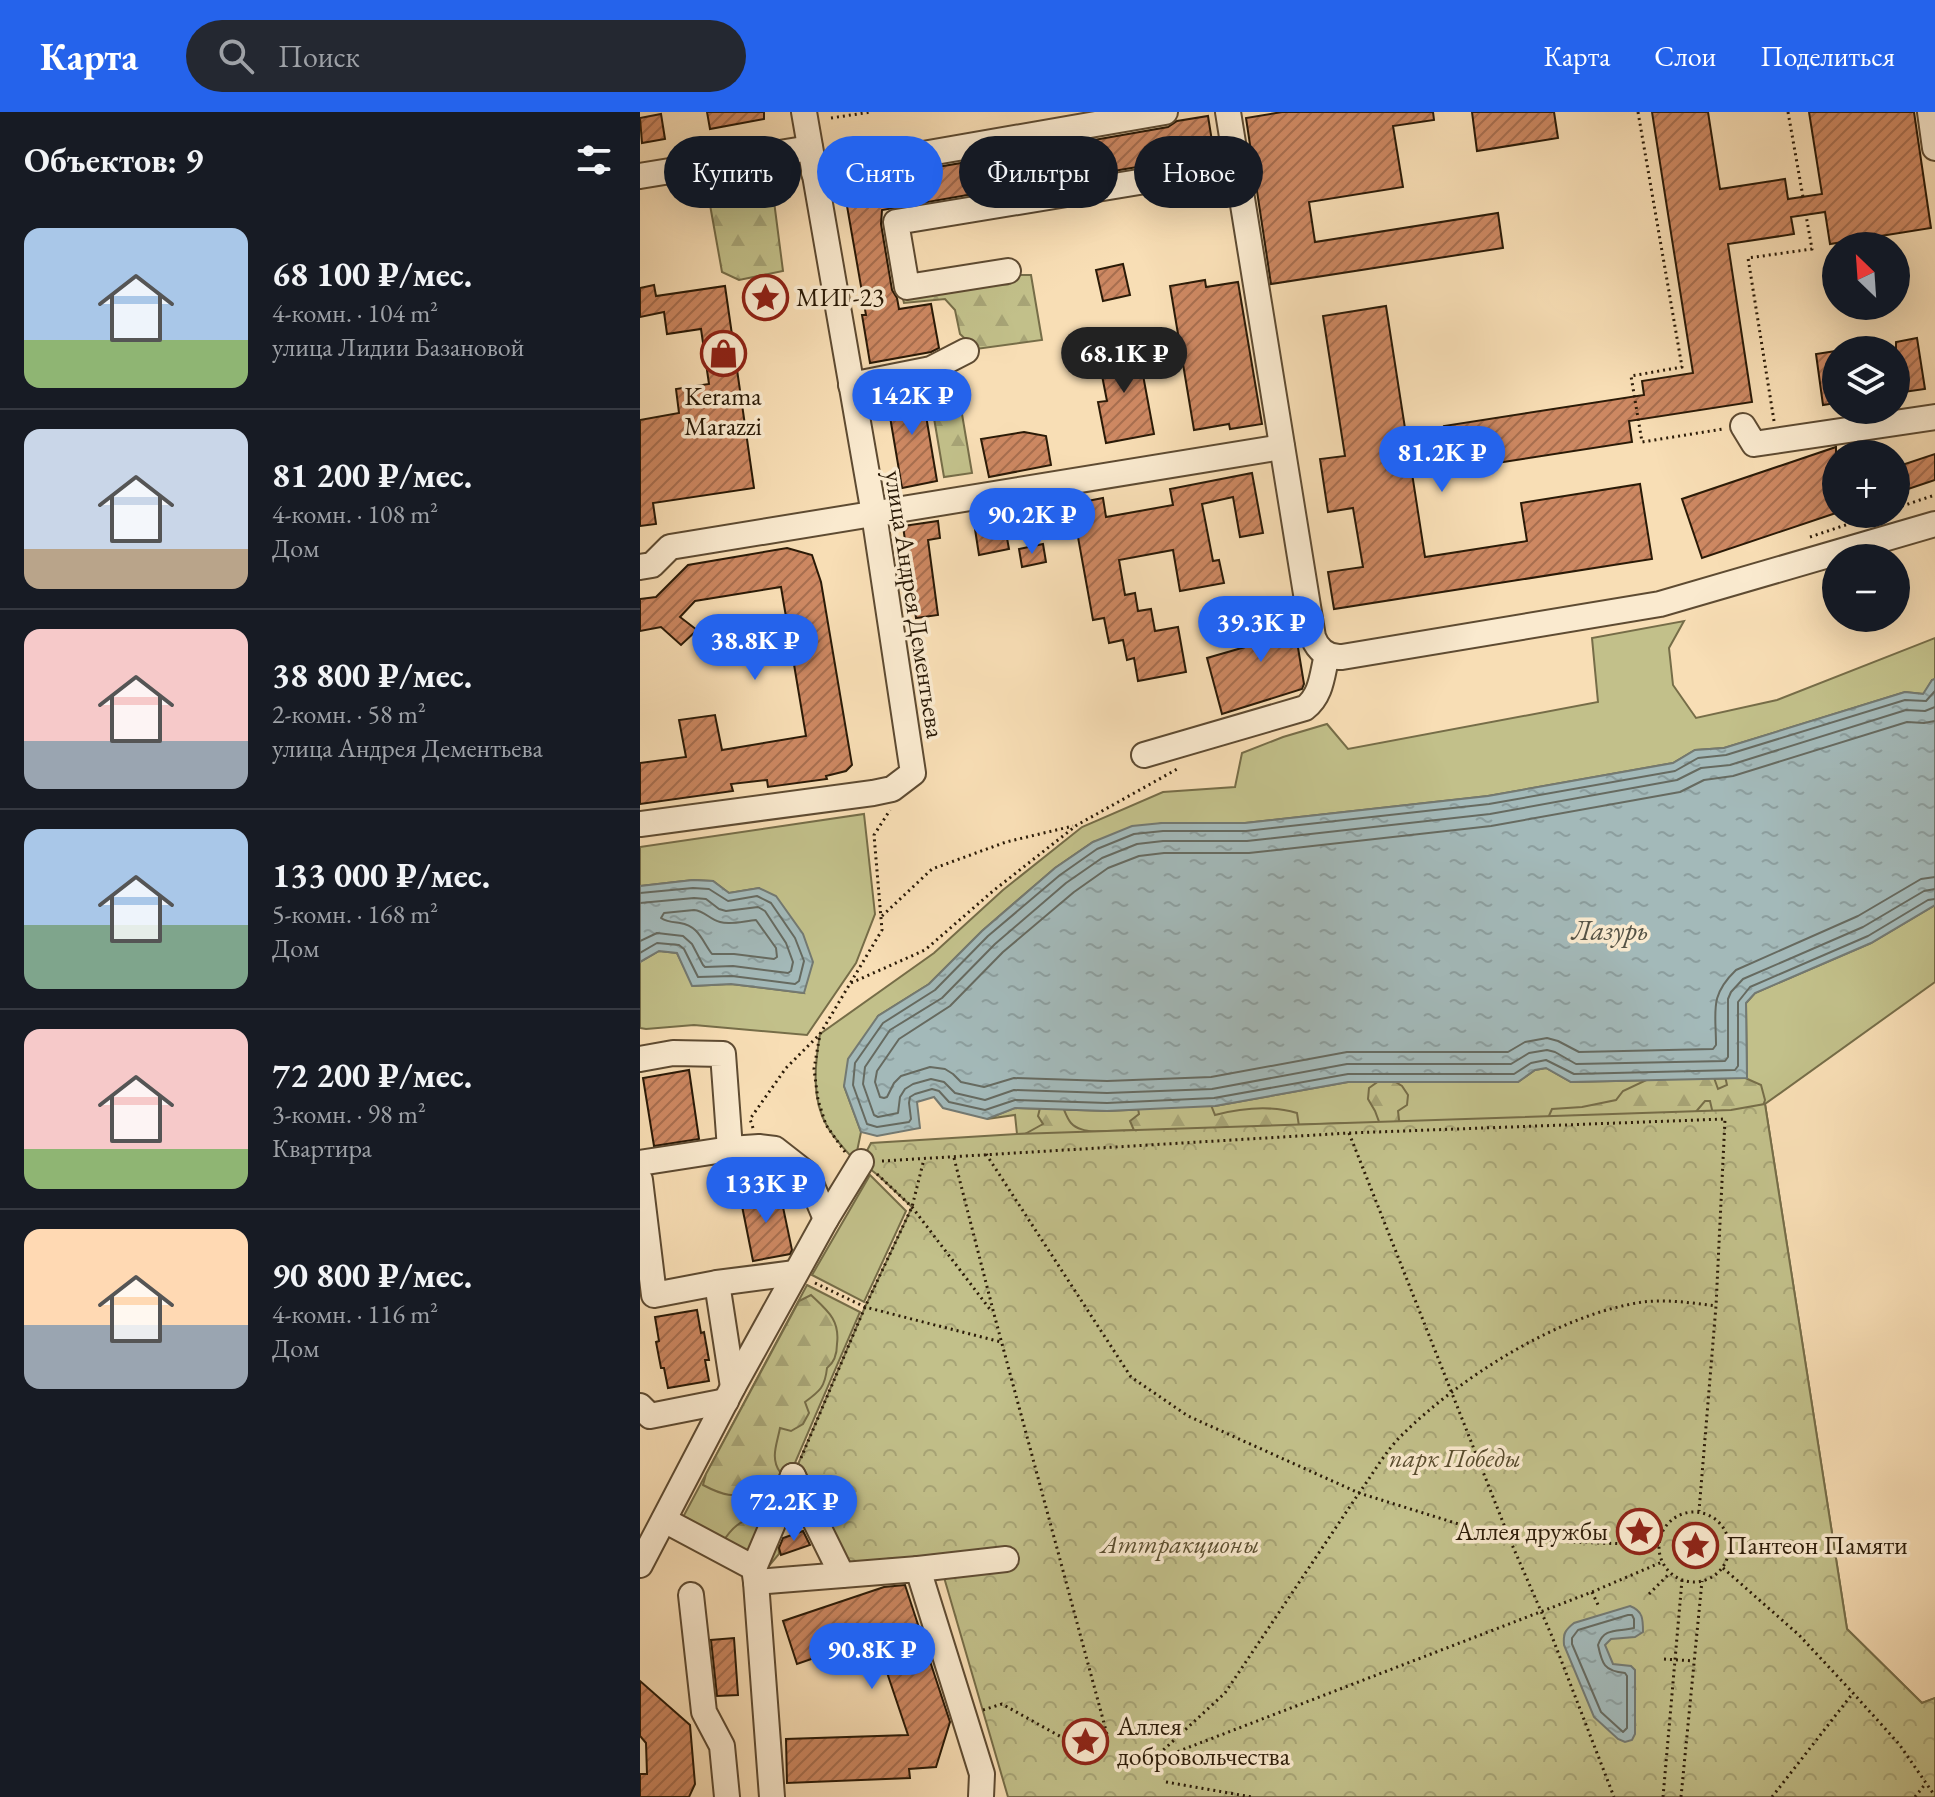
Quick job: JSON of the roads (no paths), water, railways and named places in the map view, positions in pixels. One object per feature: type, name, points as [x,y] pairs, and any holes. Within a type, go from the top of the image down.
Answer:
[{"type":"street","name":"улица Андрея Дементьева","points":[[640,824],[873,793],[892,789],[913,773],[874,514],[804,112]]},
{"type":"street","points":[[814,173],[1165,112]]},
{"type":"street","points":[[1228,112],[1232,136]]},
{"type":"street","points":[[1930,112],[1935,148]]},
{"type":"street","points":[[640,176],[810,148]]},
{"type":"street","points":[[1008,271],[907,287],[896,222],[1134,183]]},
{"type":"street","points":[[1243,208],[1313,637],[1319,649],[1327,655],[1358,654],[1660,604],[1694,606],[1935,524]]},
{"type":"street","points":[[851,385],[931,369],[966,351]]},
{"type":"street","points":[[1743,426],[1754,444],[1935,417]]},
{"type":"street","points":[[640,567],[652,565],[670,547],[1282,447]]},
{"type":"street","points":[[1144,755],[1305,708],[1314,701],[1318,692],[1327,655]]},
{"type":"street","points":[[640,1059],[673,1053],[723,1054],[730,1149]]},
{"type":"street","points":[[640,1163],[730,1149],[775,1149],[807,1174],[826,1219]]},
{"type":"street","points":[[640,1565],[729,1394],[858,1164]]},
{"type":"street","points":[[640,1180],[647,1301],[717,1283],[795,1273]]},
{"type":"street","points":[[717,1283],[729,1394]]},
{"type":"street","points":[[640,1406],[650,1416],[729,1394]]},
{"type":"street","points":[[772,1797],[755,1575],[793,1476],[842,1575]]},
{"type":"street","points":[[664,1520],[755,1575],[842,1575],[1006,1559]]},
{"type":"street","points":[[918,1569],[982,1774],[981,1797]]},
{"type":"street","points":[[691,1595],[704,1712],[722,1746],[727,1797]]},
{"type":"water","name":"Лазурь","points":[[1935,679],[1935,905],[1871,943],[1755,993],[1746,1003],[1747,1078],[1571,1082],[1546,1068],[1535,1070],[1518,1082],[1348,1082],[1215,1106],[1107,1111],[1015,1108],[987,1119],[943,1108],[934,1097],[917,1102],[920,1128],[877,1136],[861,1132],[844,1086],[848,1059],[878,1016],[929,984],[982,931],[1055,868],[1093,842],[1132,826],[1245,823],[1488,796],[1673,763],[1695,750],[1724,748],[1905,692],[1923,694]]},
{"type":"water","points":[[713,881],[729,893],[759,888],[776,896],[803,934],[813,962],[804,993],[731,984],[692,986],[677,953],[659,951],[640,962],[640,886]]},
{"type":"water","points":[[1630,1606],[1638,1610],[1641,1616],[1643,1632],[1635,1637],[1611,1639],[1605,1645],[1613,1664],[1631,1666],[1635,1670],[1635,1734],[1632,1740],[1625,1742],[1594,1717],[1564,1645],[1564,1638],[1574,1623]]},
{"type":"place","name":"МИГ-23","points":[[765,297]]},
{"type":"place","name":"Kerama Marazzi","points":[[723,353]]},
{"type":"place","name":"Аллея дружбы","points":[[1639,1531]]},
{"type":"place","name":"Пантеон Памяти","points":[[1695,1545]]},
{"type":"place","name":"Аллея добровольчества","points":[[1086,1741]]},
{"type":"park label","name":"парк Победы","points":[[1455,1458]]},
{"type":"park label","name":"Аттракционы","points":[[1180,1544]]}]
